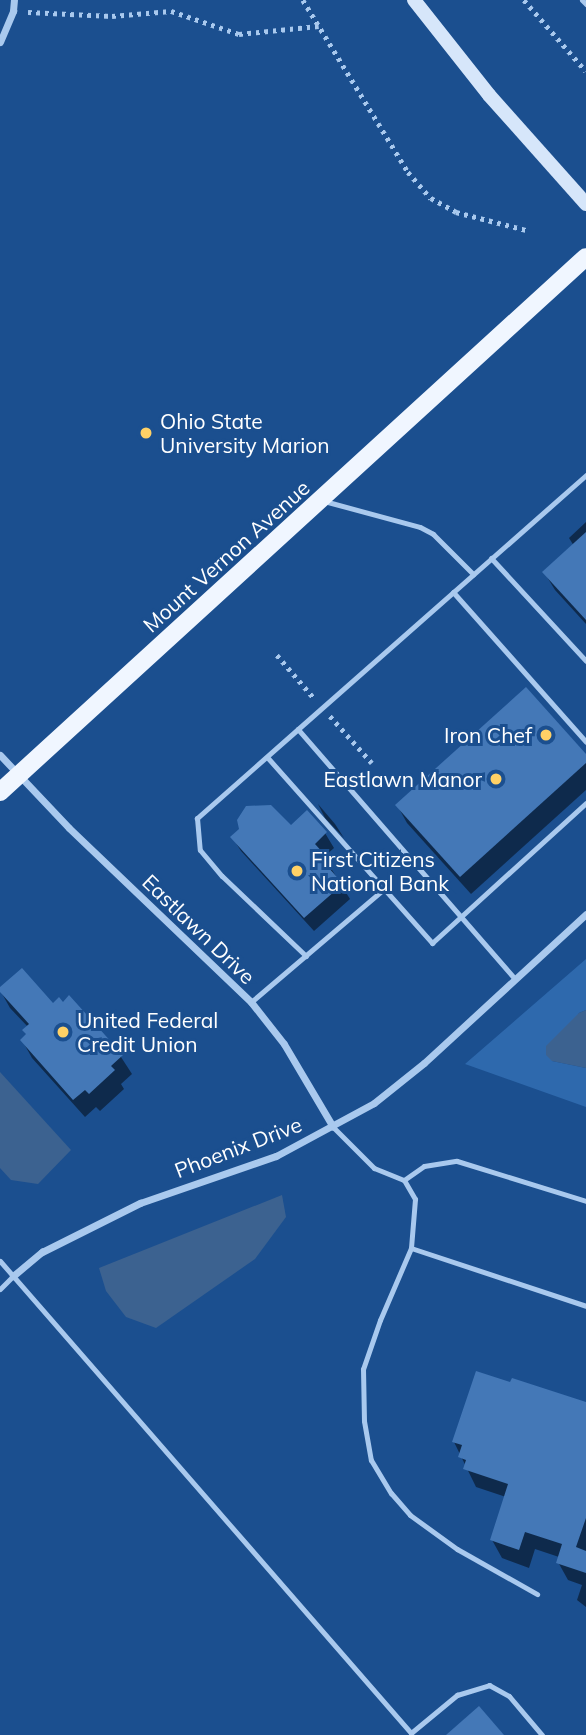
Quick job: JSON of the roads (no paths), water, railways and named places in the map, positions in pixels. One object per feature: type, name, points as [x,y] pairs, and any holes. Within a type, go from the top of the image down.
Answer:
[{"type":"main road","name":"Mount Vernon Avenue","points":[[0,792],[586,257]]},
{"type":"street","points":[[0,42],[13,11],[14,0]]},
{"type":"street","points":[[414,0],[489,95],[586,204]]},
{"type":"street","points":[[0,755],[18,775]]},
{"type":"street","name":"Eastlawn Drive","points":[[18,775],[79,838],[251,1002],[284,1044],[333,1127]]},
{"type":"street","name":"Phoenix Drive","points":[[13,1276],[42,1252],[139,1203],[276,1156],[374,1103],[424,1063],[586,914]]},
{"type":"lane","points":[[582,0],[586,4]]},
{"type":"lane","points":[[306,956],[222,876],[200,850],[197,818],[586,475]]},
{"type":"lane","points":[[321,500],[420,527],[433,534],[473,575]]},
{"type":"lane","points":[[491,558],[586,661]]},
{"type":"lane","points":[[453,592],[586,742]]},
{"type":"lane","points":[[298,729],[515,979]]},
{"type":"lane","points":[[267,757],[432,943],[586,803]]},
{"type":"lane","points":[[251,1002],[384,889]]},
{"type":"lane","points":[[333,1127],[374,1168],[404,1180],[415,1199],[411,1248],[380,1320],[363,1369],[364,1422],[371,1460],[391,1493],[410,1515],[457,1549],[537,1594]]},
{"type":"lane","points":[[404,1180],[424,1166],[457,1161],[586,1201]]},
{"type":"lane","points":[[411,1248],[586,1306]]},
{"type":"lane","points":[[0,1261],[410,1734],[457,1695],[488,1685],[509,1696],[542,1735]]},
{"type":"lane","points":[[0,1289],[13,1276]]},
{"type":"place","name":"Ohio State University Marion","points":[[146,433]]},
{"type":"place","name":"Iron Chef","points":[[546,735]]},
{"type":"place","name":"Eastlawn Manor","points":[[496,779]]},
{"type":"place","name":"First Citizens National Bank","points":[[297,871]]},
{"type":"place","name":"United Federal Credit Union","points":[[63,1032]]}]
